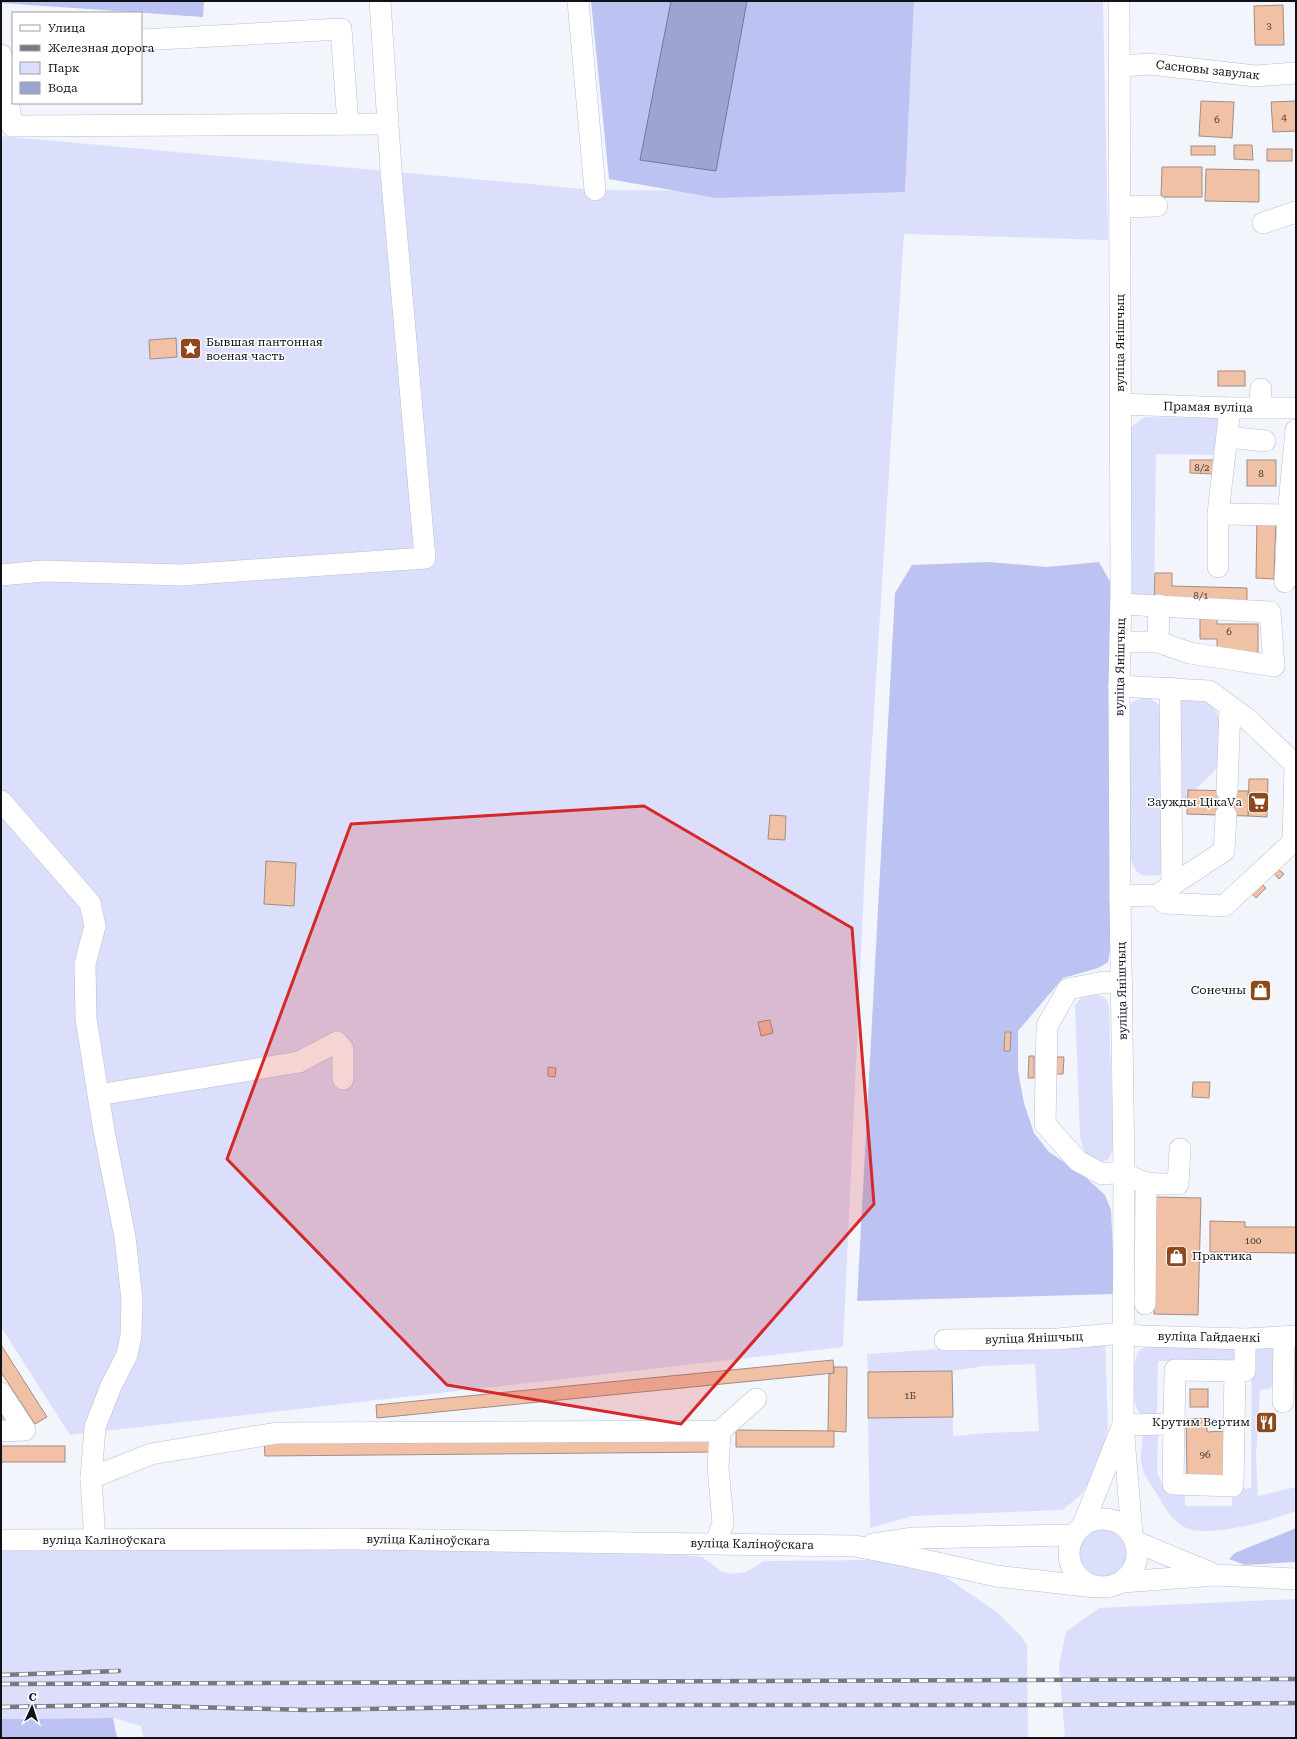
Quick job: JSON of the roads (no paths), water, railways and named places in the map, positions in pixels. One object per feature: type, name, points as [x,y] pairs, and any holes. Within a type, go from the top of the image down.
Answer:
[{"type":"street","points":[[1,576],[43,571],[181,575],[425,558],[388,124],[380,1]]},
{"type":"street","points":[[578,1],[595,190]]},
{"type":"street","name":"вуліца Янішчыц","points":[[1119,1],[1121,207],[1121,604],[1119,686],[1124,1172],[1123,1425],[1134,1538]]},
{"type":"street","points":[[142,40],[341,29],[348,124]]},
{"type":"street","points":[[1,47],[12,47]]},
{"type":"street","points":[[1,55],[12,126],[388,124]]},
{"type":"street","name":"Сасновы завулак","points":[[1120,66],[1150,64],[1255,76],[1296,73]]},
{"type":"street","points":[[1121,207],[1157,206]]},
{"type":"street","points":[[1263,223],[1296,212]]},
{"type":"street","name":"Прамая вуліца","points":[[1120,404],[1230,408],[1260,398],[1296,408]]},
{"type":"street","points":[[1218,567],[1218,514],[1230,408]]},
{"type":"street","points":[[1285,582],[1288,515],[1296,430]]},
{"type":"street","points":[[1227,437],[1265,441]]},
{"type":"street","points":[[1218,514],[1288,515]]},
{"type":"street","points":[[1120,642],[1158,642],[1190,653],[1274,666],[1270,612],[1121,604]]},
{"type":"street","points":[[1158,642],[1159,605]]},
{"type":"street","points":[[1119,686],[1170,688],[1209,691],[1246,718],[1295,764],[1293,842],[1224,906],[1165,903],[1170,688]]},
{"type":"street","points":[[1227,791],[1230,707]]},
{"type":"street","points":[[1,801],[90,903],[95,926],[85,964],[86,1019],[98,1095],[125,1236],[132,1300],[131,1335],[127,1355],[111,1386],[95,1427],[91,1478],[95,1540]]},
{"type":"street","points":[[1120,896],[1165,890],[1224,851],[1226,816]]},
{"type":"street","points":[[1122,983],[1104,982],[1068,989],[1047,1026],[1045,1124],[1078,1161],[1102,1174],[1124,1172],[1132,1178],[1139,1179],[1146,1184],[1178,1184],[1180,1149]]},
{"type":"street","points":[[98,1095],[300,1062],[337,1042],[343,1049],[343,1079]]},
{"type":"street","points":[[1145,1304],[1146,1184]]},
{"type":"street","name":"вуліца Янішчыц","points":[[945,1340],[1058,1339],[1123,1333]]},
{"type":"street","name":"вуліца Гайдаенкі","points":[[1123,1333],[1140,1336],[1245,1339],[1290,1337]]},
{"type":"street","points":[[1282,1402],[1290,1337]]},
{"type":"street","points":[[1235,1371],[1233,1486],[1173,1484],[1175,1370],[1245,1371],[1245,1339]]},
{"type":"street","points":[[1,1393],[25,1430],[1,1431]]},
{"type":"street","points":[[91,1478],[151,1454],[277,1433],[720,1431],[756,1399]]},
{"type":"street","points":[[1095,1587],[1078,1578],[1072,1570],[1068,1553],[1123,1425],[1174,1424]]},
{"type":"street","points":[[716,1543],[723,1523],[718,1467],[720,1431]]},
{"type":"street","name":"вуліца Каліноўскага","points":[[1,1540],[355,1539],[855,1546],[914,1538],[1078,1530],[1094,1520],[1111,1519],[1126,1528],[1134,1538]]},
{"type":"street","points":[[1134,1538],[1216,1575]]},
{"type":"street","points":[[1122,1582],[1129,1576],[1134,1568],[1137,1555],[1134,1538]]},
{"type":"street","name":"вуліца Каліноўскага","points":[[855,1546],[996,1576],[1095,1587],[1109,1587],[1122,1582]]},
{"type":"street","points":[[1122,1582],[1216,1575],[1296,1579]]},
{"type":"water","points":[[671,1],[747,1],[716,171],[640,160]]},
{"type":"railway","points":[[1,1675],[119,1671]]},
{"type":"railway","points":[[1,1684],[1296,1679]]},
{"type":"railway","points":[[1,1707],[117,1705],[307,1710],[594,1705],[1049,1705],[1296,1703]]},
{"type":"place","name":"Бывшая пантонная военая часть","points":[[190,349]]},
{"type":"place","name":"Заужды ЦікаVа","points":[[1258,802]]},
{"type":"place","name":"Сонечны","points":[[1261,990]]},
{"type":"place","name":"Практика","points":[[1177,1256]]},
{"type":"place","name":"Крутим Вертим","points":[[1266,1422]]}]
